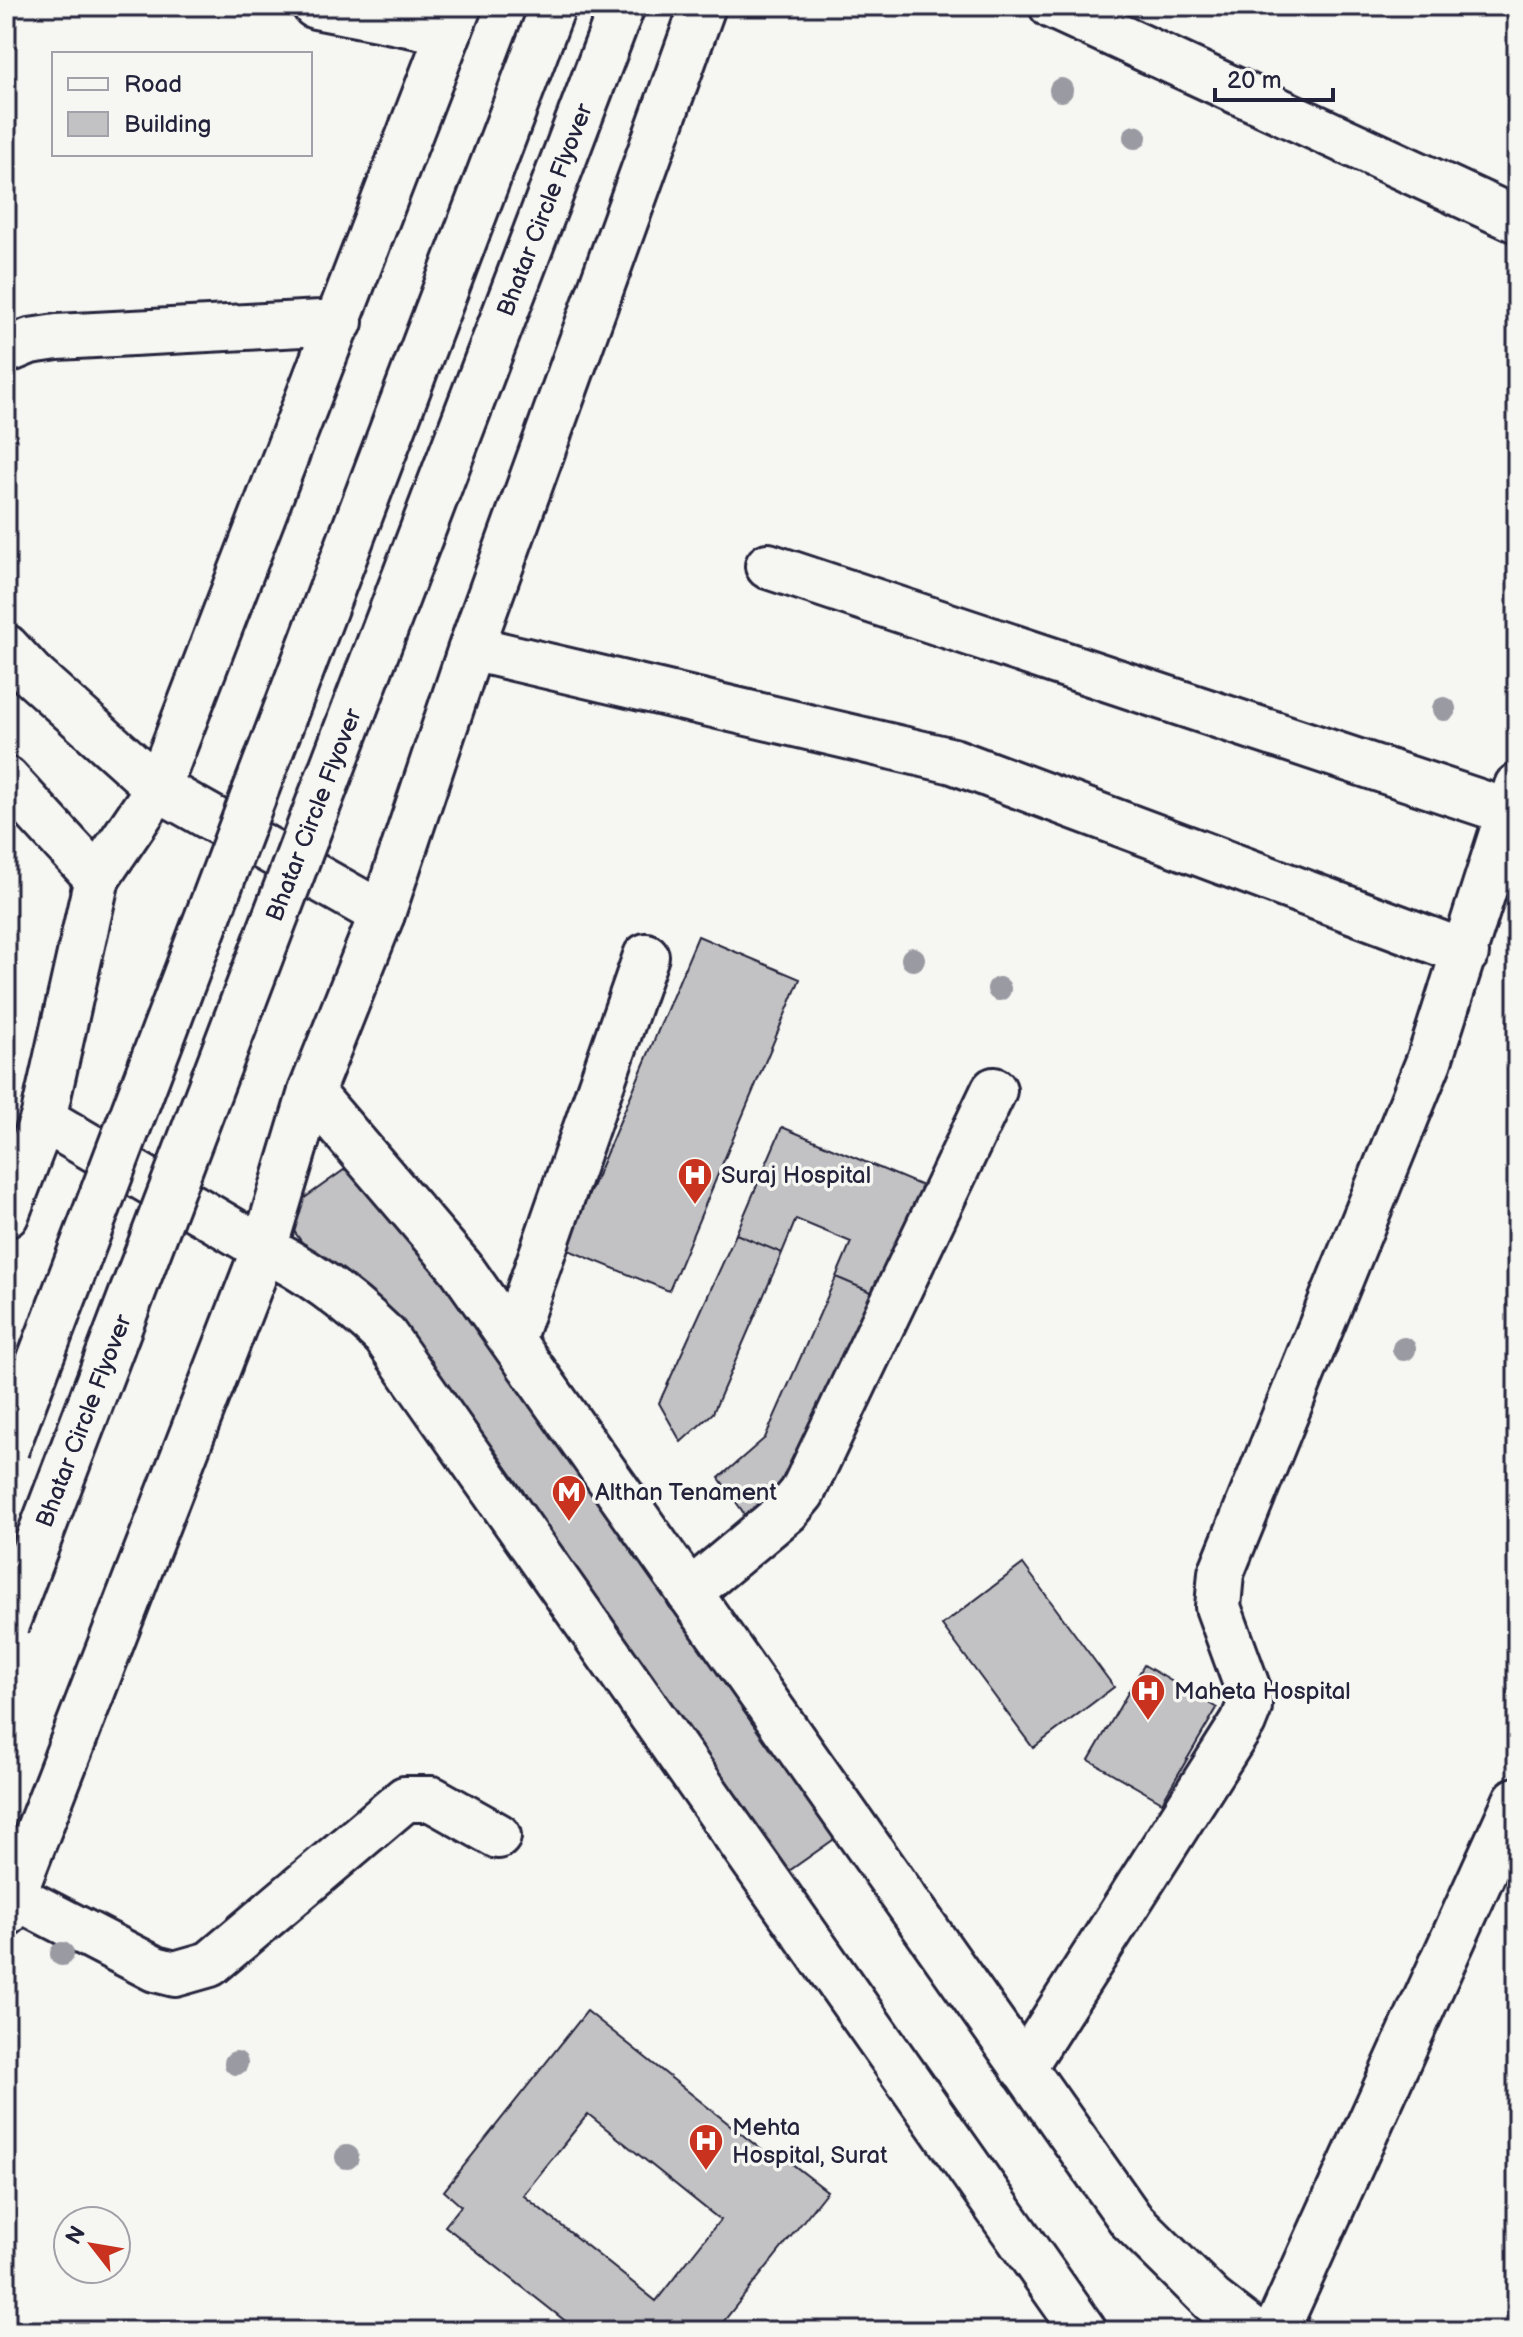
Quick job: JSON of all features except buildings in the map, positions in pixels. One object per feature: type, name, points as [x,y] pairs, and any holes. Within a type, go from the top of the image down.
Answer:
[{"type":"main road","points":[[6,1215],[43,1119],[97,878],[158,788],[340,322],[454,19],[315,6]]},
{"type":"main road","points":[[6,1449],[553,6]]},
{"type":"main road","name":"Bhatar Circle Flyover","points":[[6,1625],[622,6]]},
{"type":"main road","points":[[498,1836],[432,1799],[405,1799],[210,1964],[183,1973],[155,1969],[10,1905],[264,1249],[311,1092],[382,914],[471,648],[703,6]]},
{"type":"main road","points":[[1052,6],[1517,220]]},
{"type":"main road","points":[[6,351],[30,341],[57,337],[340,322]]},
{"type":"main road","points":[[768,566],[1513,799],[1499,911],[1466,953],[1429,1061],[1221,1573],[1218,1607],[1249,1692],[1249,1707],[1023,2068]]},
{"type":"main road","points":[[6,647],[32,675],[158,788],[382,914]]},
{"type":"main road","points":[[471,648],[953,761],[1466,953]]},
{"type":"main road","points":[[6,779],[97,878]]},
{"type":"main road","points":[[512,1340],[646,956]]},
{"type":"main road","points":[[689,1593],[787,1511],[802,1493],[994,1090]]},
{"type":"main road","points":[[311,1092],[461,1268],[1131,2220],[1212,2300],[1252,2331]]},
{"type":"main road","points":[[43,1119],[264,1249],[299,1266],[328,1285],[385,1336],[1084,2331]]},
{"type":"main road","points":[[1276,2331],[1516,1800]]},
{"type":"place","name":"Suraj Hospital","points":[[695,1206]]},
{"type":"place","name":"Althan Tenament","points":[[569,1523]]},
{"type":"place","name":"Maheta Hospital","points":[[1148,1722]]},
{"type":"place","name":"Mehta Hospital, Surat","points":[[706,2172]]}]
